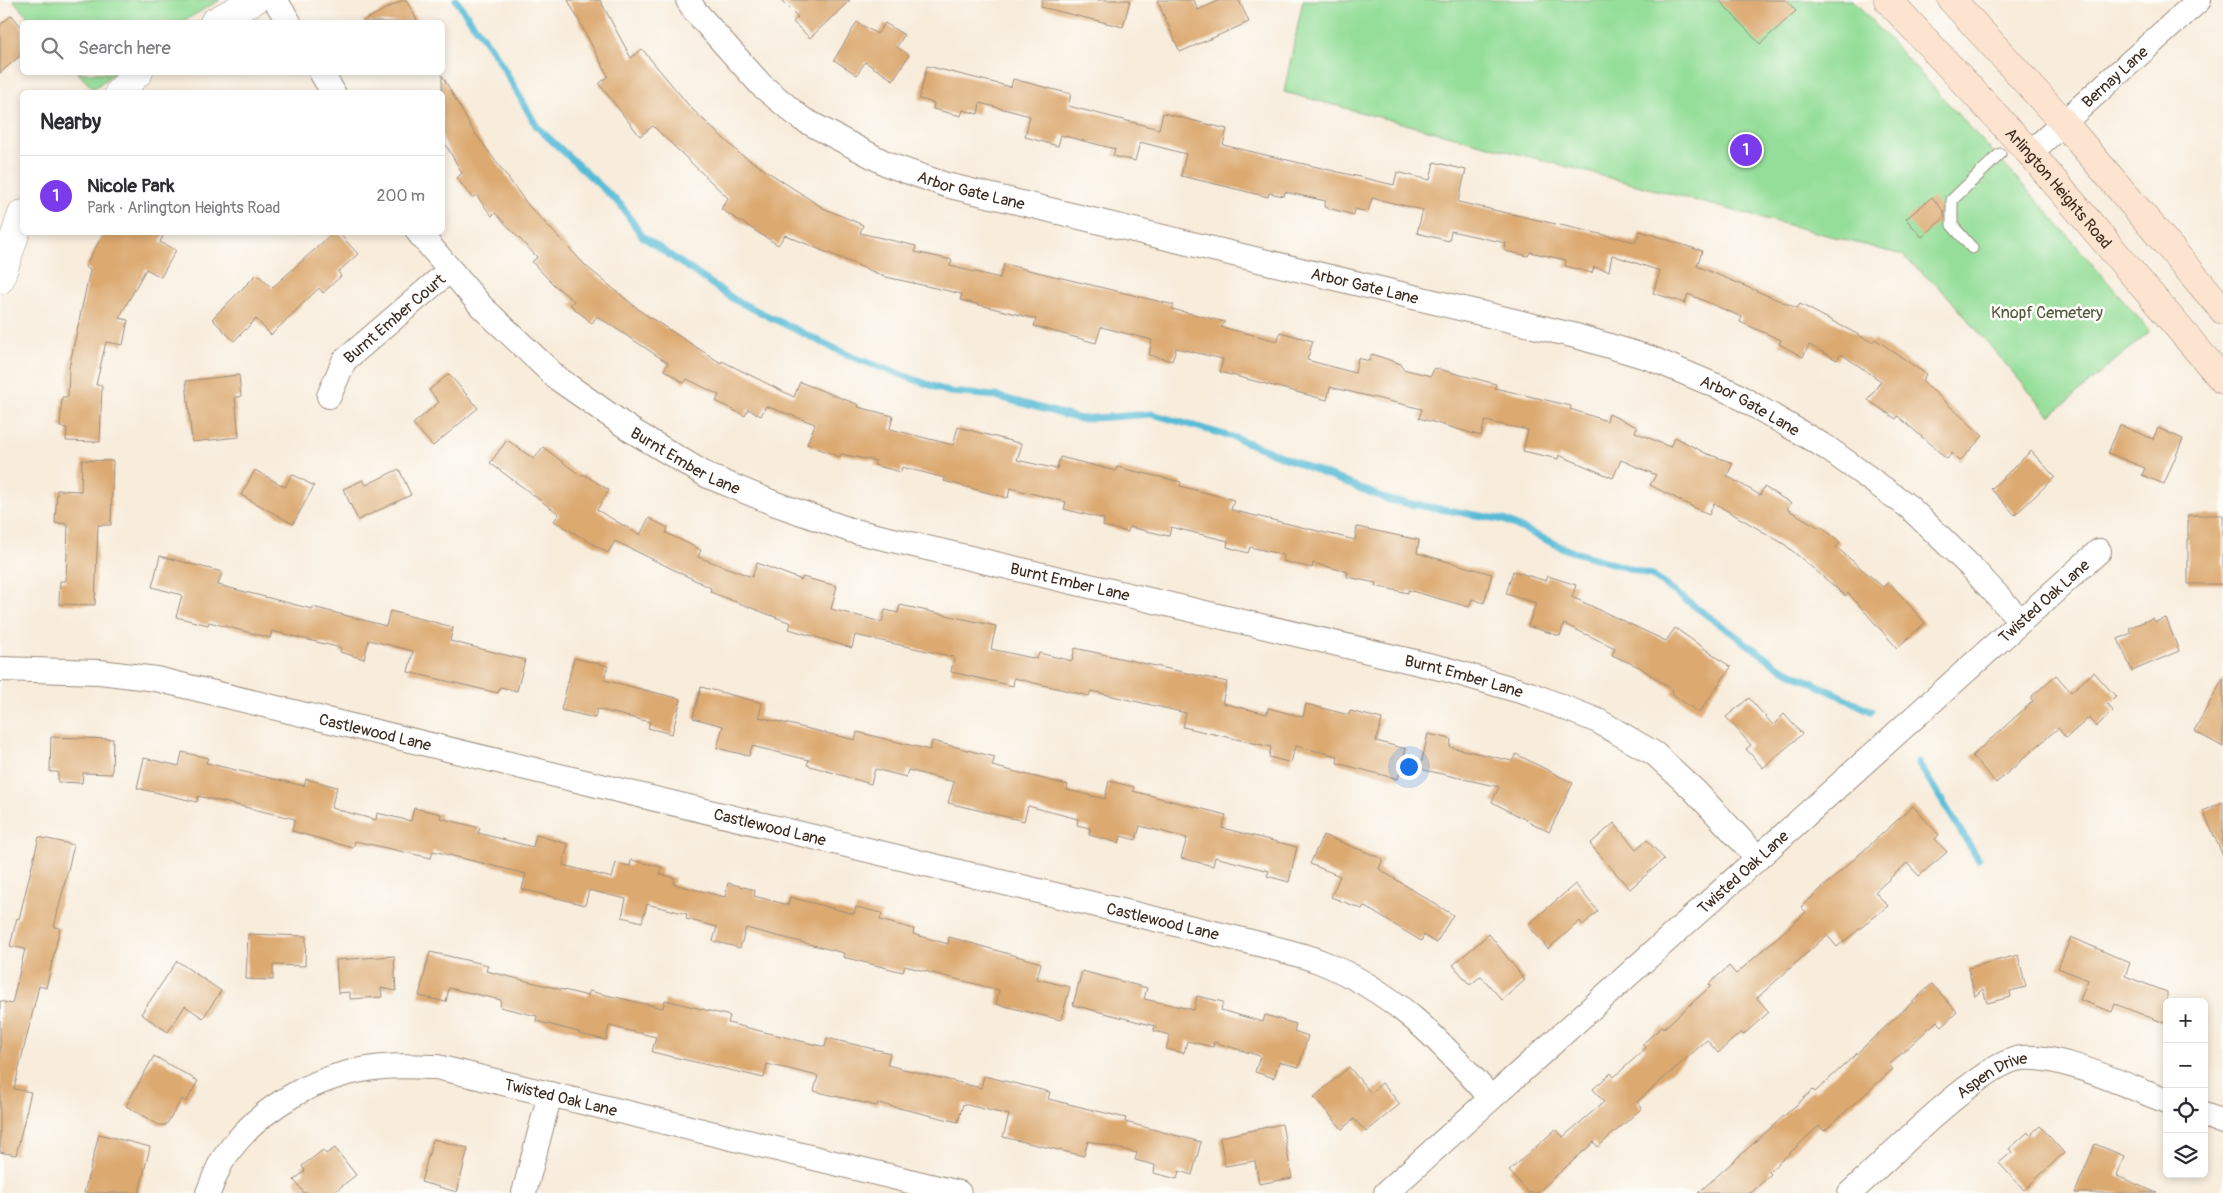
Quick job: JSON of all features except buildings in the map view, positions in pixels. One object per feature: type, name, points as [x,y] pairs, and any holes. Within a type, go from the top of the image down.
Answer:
[{"type":"main road","name":"Arlington Heights Road","points":[[1888,0],[2030,153],[2223,380]]},
{"type":"main road","points":[[1952,0],[2063,122],[2223,310]]},
{"type":"street","points":[[218,20],[255,0]]},
{"type":"street","points":[[275,0],[288,20]]},
{"type":"street","name":"Arbor Gate Lane","points":[[688,0],[695,11],[761,85],[802,119],[889,165],[946,185],[1576,336],[1650,358],[1733,393],[1827,448],[1908,507],[1971,567],[2022,621]]},
{"type":"street","name":"Bernay Lane","points":[[2030,153],[2199,0]]},
{"type":"street","points":[[121,90],[136,75]]},
{"type":"street","points":[[323,75],[333,90]]},
{"type":"street","points":[[0,280],[20,220]]},
{"type":"street","name":"Burnt Ember Lane","points":[[421,235],[482,307],[557,378],[631,430],[708,476],[776,504],[850,530],[1445,669],[1530,694],[1598,721],[1655,754],[1695,791],[1758,858]]},
{"type":"street","name":"Burnt Ember Court","points":[[330,396],[344,361],[450,270]]},
{"type":"street","name":"Twisted Oak Lane","points":[[1386,1193],[2099,552]]},
{"type":"street","name":"Castlewood Lane","points":[[0,669],[100,672],[156,679],[1259,944],[1320,962],[1359,980],[1396,1003],[1439,1040],[1492,1098]]},
{"type":"street","name":"Aspen Drive","points":[[1850,1193],[1944,1108],[1989,1071],[2021,1058],[2050,1060],[2163,1100]]},
{"type":"street","name":"Twisted Oak Lane","points":[[208,1193],[223,1159],[250,1126],[291,1095],[336,1076],[384,1067],[437,1067],[959,1193]]},
{"type":"street","points":[[524,1193],[550,1094]]},
{"type":"street","points":[[2208,1116],[2223,1122]]},
{"type":"lane","points":[[1972,248],[1952,225],[1952,200],[2000,154]]},
{"type":"green space","points":[[13,0],[220,0],[185,20],[31,20]]},
{"type":"green space","name":"Knopf Cemetery","points":[[1303,0],[1853,0],[2044,208],[2150,331],[2050,416],[1945,293],[1902,255],[1284,92]]},
{"type":"green space","points":[[80,75],[111,75],[93,89]]},
{"type":"waterway","points":[[456,0],[499,60],[537,127],[620,204],[642,236],[735,300],[852,357],[949,392],[996,396],[1080,419],[1152,414],[1236,438],[1389,500],[1504,520],[1568,550],[1651,575],[1778,666],[1871,711]]},
{"type":"waterway","points":[[1918,762],[1978,859]]},
{"type":"place","name":"Nicole Park","points":[[1746,150]]}]
